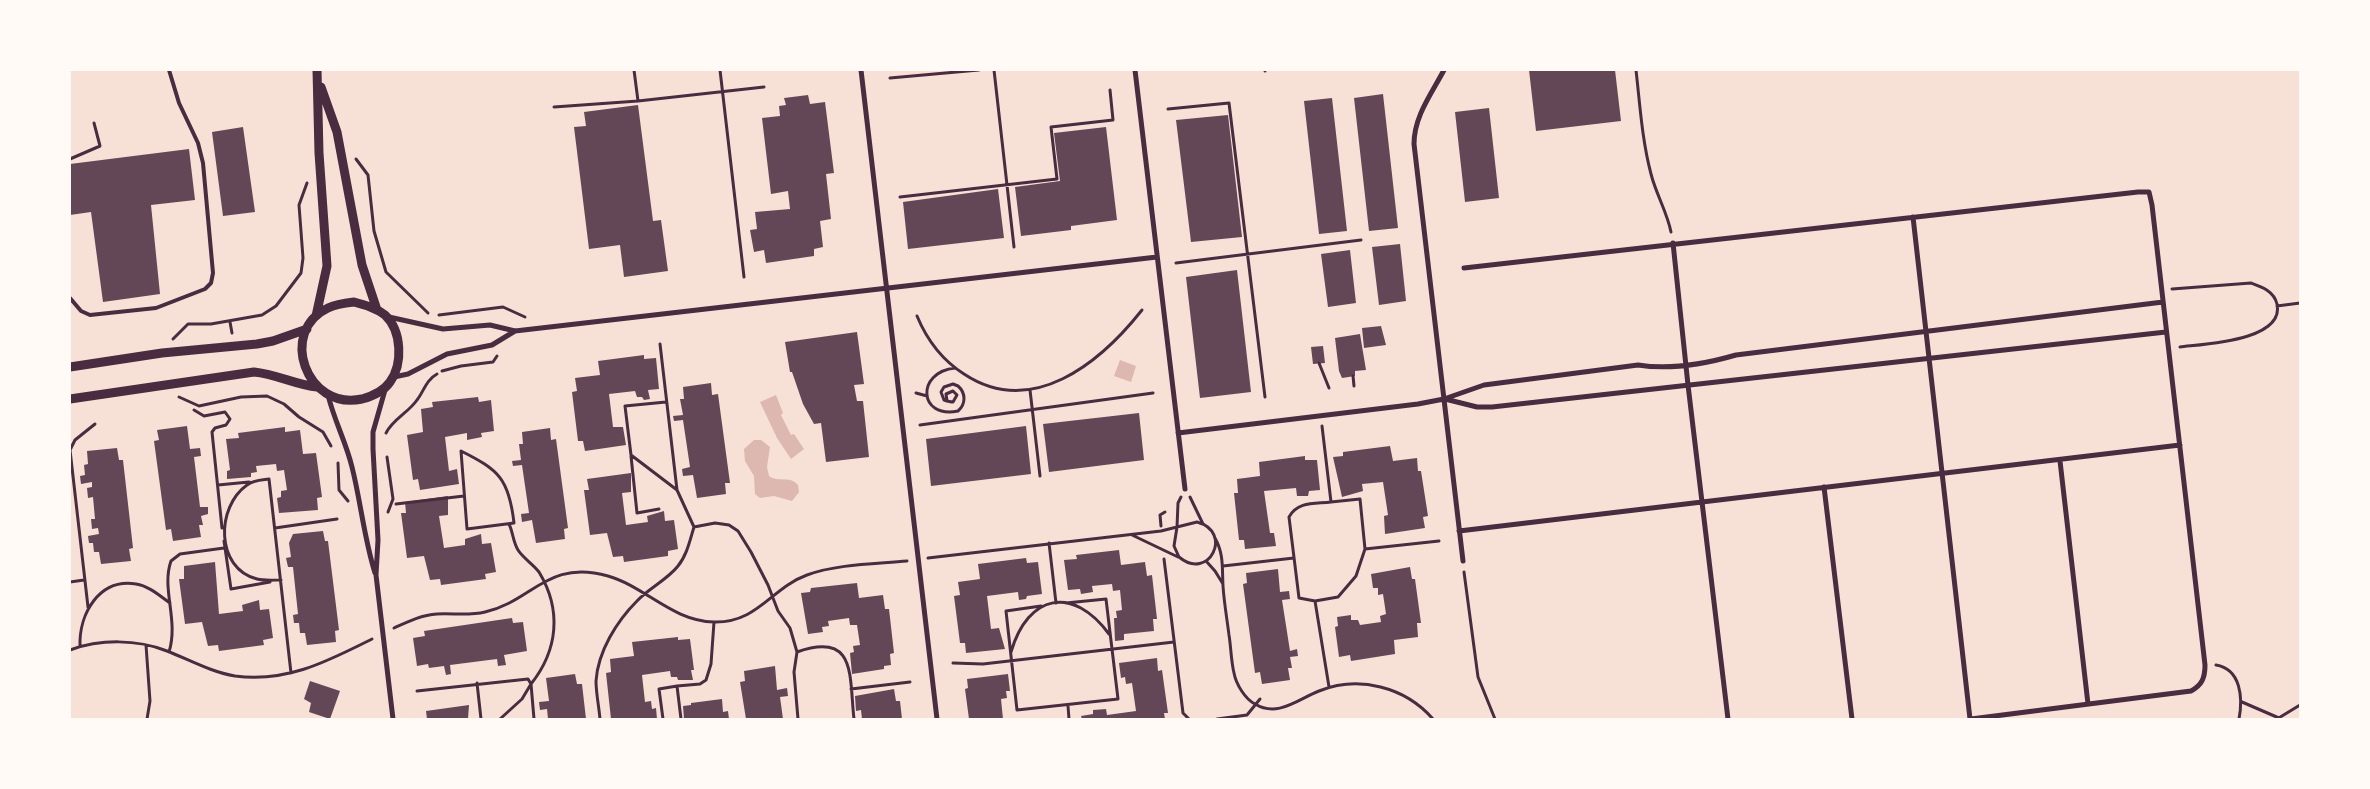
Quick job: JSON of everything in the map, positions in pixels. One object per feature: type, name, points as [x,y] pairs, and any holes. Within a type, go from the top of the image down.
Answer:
[{"type":"street","points":[[861,70],[937,719]]},
{"type":"street","points":[[1135,70],[1185,489]]},
{"type":"street","points":[[1444,70],[1418,118],[1414,130],[1414,144],[1463,561]]},
{"type":"street","points":[[318,75],[337,132],[362,265],[377,310]]},
{"type":"street","points":[[316,316],[326,266],[319,152],[318,75]]},
{"type":"street","points":[[1464,268],[1674,243],[2138,192],[2149,192],[2169,348],[2205,665],[2205,676],[2200,687],[2191,691],[1971,719],[1914,217]]},
{"type":"street","points":[[1674,243],[1685,364],[1728,719]]},
{"type":"street","points":[[317,388],[307,372],[303,359],[302,343],[307,329],[316,316],[327,308],[340,304],[354,302],[377,310],[387,317],[442,329],[490,325],[515,331],[1157,257]]},
{"type":"street","points":[[1178,433],[1444,399],[1484,384],[1638,365],[1655,368],[1718,360],[1736,355],[2163,302]]},
{"type":"street","points":[[387,317],[396,333],[399,346],[398,361],[394,377],[385,390],[373,432],[378,540],[376,575],[393,719]]},
{"type":"street","points":[[70,367],[162,353],[250,345],[273,341],[307,329]]},
{"type":"street","points":[[394,377],[408,374],[447,354],[492,345],[515,331]]},
{"type":"street","points":[[1444,399],[1477,407],[1492,408],[2166,332]]},
{"type":"street","points":[[70,400],[254,372],[269,373],[317,388],[328,395],[343,400],[358,400],[385,390]]},
{"type":"street","points":[[328,395],[334,420],[348,448],[366,544],[376,575]]},
{"type":"street","points":[[1459,531],[1702,501],[2060,461],[2180,445]]},
{"type":"street","points":[[2060,461],[2088,704]]},
{"type":"street","points":[[1824,487],[1852,719]]},
{"type":"lane","points":[[70,298],[81,311],[90,315],[156,308],[205,289],[211,282],[213,274],[203,163],[198,143],[179,103],[169,70]]},
{"type":"path","points":[[634,70],[638,101]]},
{"type":"path","points":[[720,70],[724,91],[744,277]]},
{"type":"path","points":[[890,78],[936,72],[979,70]]},
{"type":"path","points":[[994,70],[1014,247]]},
{"type":"path","points":[[1636,70],[1645,149],[1651,176],[1668,218],[1674,243]]},
{"type":"path","points":[[554,107],[638,101],[764,87]]},
{"type":"path","points":[[900,197],[1057,179],[1051,127],[1113,120],[1110,90]]},
{"type":"path","points":[[1168,109],[1229,103],[1265,397]]},
{"type":"path","points":[[70,159],[100,146],[94,123]]},
{"type":"path","points":[[368,175],[370,209],[386,272],[414,297],[420,307],[433,314],[441,315],[503,307]]},
{"type":"path","points":[[188,324],[230,322],[268,313],[276,306],[301,273],[302,240],[299,205],[302,194]]},
{"type":"path","points":[[1176,263],[1361,240]]},
{"type":"path","points":[[2162,290],[2251,284],[2264,287],[2274,296],[2278,306],[2276,316],[2269,325],[2257,334],[2242,338],[2169,348]]},
{"type":"path","points":[[2278,306],[2300,303]]},
{"type":"path","points":[[917,316],[931,343],[955,368],[979,384],[993,390],[1030,390],[1067,377],[1077,371],[1126,331],[1142,310]]},
{"type":"path","points":[[600,719],[596,682],[598,665],[604,650],[619,624],[644,594],[678,566],[686,552],[694,527],[677,490],[660,344]]},
{"type":"path","points":[[385,442],[390,426],[417,400],[432,377],[451,368],[493,362]]},
{"type":"path","points":[[1319,363],[1329,388]]},
{"type":"path","points":[[947,401],[942,396],[944,387],[952,384],[958,386],[964,399],[958,411],[937,410],[930,405],[927,396],[928,384],[935,374],[944,369],[955,368]]},
{"type":"path","points":[[1353,376],[1354,386]]},
{"type":"path","points":[[1030,390],[1040,476]]},
{"type":"path","points":[[920,426],[1153,393]]},
{"type":"path","points":[[916,394],[927,396]]},
{"type":"path","points":[[199,406],[241,397],[267,396],[284,404],[298,417],[323,432],[335,453]]},
{"type":"path","points":[[659,510],[637,513],[625,406],[666,402]]},
{"type":"path","points":[[194,410],[204,416],[225,412],[230,419],[226,425],[215,428],[212,432],[224,548],[231,590],[281,580]]},
{"type":"path","points":[[1320,415],[1331,502]]},
{"type":"path","points":[[88,607],[72,486],[71,444],[95,424]]},
{"type":"path","points":[[461,451],[485,463],[496,472],[511,497],[514,523],[509,524],[468,529],[461,451]]},
{"type":"path","points":[[386,452],[393,499]]},
{"type":"path","points":[[631,455],[677,490]]},
{"type":"path","points":[[336,458],[339,490]]},
{"type":"path","points":[[218,485],[269,479],[291,674]]},
{"type":"path","points":[[254,481],[242,489],[229,505],[225,514],[223,537],[230,554],[242,571],[258,580],[281,580]]},
{"type":"path","points":[[1179,557],[1174,546],[1178,503],[1185,489],[1193,501],[1203,524]]},
{"type":"path","points":[[396,504],[464,496]]},
{"type":"path","points":[[1360,499],[1365,549],[1356,576],[1338,597],[1315,601],[1300,598],[1289,517],[1294,509],[1300,506],[1331,502],[1360,499]]},
{"type":"path","points":[[1161,526],[1160,515],[1165,512]]},
{"type":"path","points":[[275,528],[337,520]]},
{"type":"path","points":[[694,527],[722,522],[738,531],[773,597],[778,611],[790,628],[796,652],[794,672],[798,719]]},
{"type":"path","points":[[70,650],[80,646],[115,642],[146,645],[169,652],[200,666],[235,676],[275,676],[291,674],[334,660],[383,633],[423,616],[472,614],[497,609],[543,581],[569,573],[588,572],[607,576],[624,582],[668,609],[714,622],[732,620],[754,613],[796,579],[819,572],[1131,534],[1177,527],[1190,523],[1203,524],[1208,527],[1220,547],[1234,673],[1247,697],[1255,705],[1279,709],[1290,706],[1329,687],[1357,684],[1390,689],[1410,699],[1434,719]]},
{"type":"path","points":[[500,719],[522,699],[543,669],[550,655],[553,639],[552,608],[543,581],[538,571],[518,550],[509,524]]},
{"type":"path","points":[[1131,534],[1188,563],[1205,561],[1214,551],[1215,538]]},
{"type":"path","points":[[1365,549],[1438,541]]},
{"type":"path","points":[[1049,543],[1056,603]]},
{"type":"path","points":[[169,652],[174,634],[168,568],[175,557],[180,554],[224,548]]},
{"type":"path","points":[[1164,558],[1183,713],[1189,719]]},
{"type":"path","points":[[1223,566],[1294,558]]},
{"type":"path","points":[[1205,561],[1215,571],[1223,585]]},
{"type":"path","points":[[1463,561],[1478,677],[1495,719]]},
{"type":"path","points":[[70,582],[84,580]]},
{"type":"path","points":[[80,646],[81,626],[88,607],[104,591],[127,583],[138,584],[170,603]]},
{"type":"path","points":[[1106,599],[1118,699],[1068,706],[1017,710],[1006,611],[1056,603],[1106,599]]},
{"type":"path","points":[[1315,601],[1329,687]]},
{"type":"path","points":[[1066,603],[1090,613],[1110,635]]},
{"type":"path","points":[[1010,655],[1019,630],[1026,619],[1040,606]]},
{"type":"path","points":[[663,719],[659,688],[700,684],[706,680],[711,664],[714,622]]},
{"type":"path","points":[[953,663],[983,664],[1174,642]]},
{"type":"path","points":[[146,645],[150,701],[147,719]]},
{"type":"path","points":[[796,652],[814,646],[825,645],[837,649],[841,653],[848,666],[854,719]]},
{"type":"path","points":[[2205,665],[2225,666],[2233,673],[2242,702],[2239,719]]},
{"type":"path","points":[[417,690],[525,678],[531,684],[534,719]]},
{"type":"path","points":[[851,689],[910,682]]},
{"type":"path","points":[[477,684],[481,719]]},
{"type":"path","points":[[678,686],[681,719]]},
{"type":"path","points":[[1217,719],[1247,717],[1260,699]]},
{"type":"path","points":[[2242,702],[2278,718],[2300,706]]},
{"type":"path","points":[[1068,706],[1069,719]]},
{"type":"shaded area","points":[[1120,360],[1136,366],[1131,382],[1114,376]]},
{"type":"shaded area","points":[[776,395],[783,413],[781,415],[791,435],[794,434],[804,449],[791,459],[777,438],[760,402]]},
{"type":"shaded area","points":[[754,440],[761,440],[770,447],[767,467],[769,476],[776,479],[791,480],[798,485],[799,492],[792,501],[774,496],[760,498],[755,494],[754,476],[745,461],[744,449]]},
{"type":"building","points":[[1529,70],[1615,70],[1621,121],[1536,131]]},
{"type":"building","points":[[1383,94],[1398,228],[1369,231],[1354,98]]},
{"type":"building","points":[[808,95],[810,104],[825,102],[834,173],[826,174],[831,219],[820,221],[823,247],[814,249],[814,256],[766,263],[764,250],[754,252],[750,230],[757,229],[755,212],[790,209],[788,191],[771,194],[762,118],[780,116],[779,106],[786,105],[784,98]]},
{"type":"building","points":[[1332,98],[1347,231],[1319,234],[1304,101]]},
{"type":"building","points":[[638,105],[653,221],[661,220],[668,271],[624,277],[620,245],[589,249],[574,127],[586,126],[584,112]]},
{"type":"building","points":[[1489,108],[1499,198],[1465,202],[1455,112]]},
{"type":"building","points":[[1228,115],[1242,237],[1191,242],[1176,120]]},
{"type":"building","points":[[243,127],[255,212],[223,216],[212,132]]},
{"type":"building","points":[[1106,127],[1117,220],[1071,226],[1071,230],[1021,236],[1015,187],[1060,181],[1054,133]]},
{"type":"building","points":[[189,149],[195,200],[151,205],[160,294],[103,302],[91,212],[70,215],[70,164]]},
{"type":"building","points":[[998,189],[1004,238],[908,249],[903,202]]},
{"type":"building","points":[[1400,244],[1406,301],[1379,305],[1372,247]]},
{"type":"building","points":[[1350,250],[1356,303],[1328,307],[1321,254]]},
{"type":"building","points":[[1237,270],[1251,392],[1200,398],[1186,277]]},
{"type":"building","points":[[1381,326],[1386,345],[1364,348],[1362,328]]},
{"type":"building","points":[[857,332],[864,384],[854,385],[857,401],[863,401],[869,457],[826,462],[821,423],[814,424],[803,404],[792,372],[790,372],[785,342]]},
{"type":"building","points":[[1360,334],[1366,370],[1355,371],[1355,376],[1342,378],[1339,371],[1335,338]]},
{"type":"building","points":[[1323,346],[1325,363],[1313,364],[1311,347]]},
{"type":"building","points":[[644,355],[644,359],[656,358],[659,389],[648,390],[650,399],[644,400],[642,397],[637,397],[635,391],[609,394],[613,427],[623,427],[626,445],[585,451],[583,441],[578,441],[572,392],[577,391],[575,378],[600,375],[598,361]]},
{"type":"building","points":[[711,383],[712,395],[718,394],[730,483],[725,483],[726,494],[697,498],[693,475],[683,476],[682,469],[690,467],[683,420],[674,421],[673,416],[683,415],[680,399],[684,399],[683,387]]},
{"type":"building","points":[[478,397],[479,402],[491,400],[494,431],[481,433],[482,437],[467,440],[467,433],[445,437],[449,471],[457,469],[459,484],[420,490],[418,479],[413,480],[407,435],[423,432],[421,409],[433,407],[432,402]]},
{"type":"building","points":[[1139,413],[1144,460],[1049,472],[1043,424]]},
{"type":"building","points":[[187,426],[190,449],[200,448],[201,456],[194,457],[200,507],[208,507],[208,514],[201,516],[203,525],[199,525],[201,537],[173,541],[171,529],[166,530],[154,441],[159,440],[157,430]]},
{"type":"building","points":[[1026,426],[1031,474],[931,486],[926,439]]},
{"type":"building","points":[[285,427],[285,432],[300,430],[303,454],[316,453],[322,497],[317,498],[318,510],[279,513],[277,498],[281,497],[281,491],[287,490],[284,470],[277,471],[276,464],[256,466],[257,472],[251,473],[251,477],[227,479],[227,471],[230,470],[226,439],[239,438],[238,433]]},
{"type":"building","points":[[550,428],[551,440],[556,439],[568,528],[564,529],[565,539],[536,543],[532,520],[522,522],[521,514],[529,513],[522,465],[513,466],[512,461],[521,460],[519,444],[523,444],[522,432]]},
{"type":"building","points":[[1390,446],[1393,461],[1417,458],[1418,471],[1421,471],[1428,516],[1423,517],[1425,528],[1385,534],[1384,516],[1388,515],[1383,482],[1362,484],[1363,491],[1342,497],[1333,457],[1343,456],[1343,452]]},
{"type":"building","points":[[117,448],[119,460],[123,460],[133,548],[129,549],[131,561],[101,564],[99,552],[94,552],[93,543],[89,543],[88,536],[99,534],[98,528],[92,529],[91,519],[95,519],[93,497],[88,498],[87,488],[92,487],[92,482],[81,484],[80,476],[85,475],[84,465],[88,464],[87,451]]},
{"type":"building","points":[[1305,456],[1305,460],[1317,460],[1320,490],[1309,491],[1308,496],[1297,496],[1296,488],[1264,491],[1270,533],[1274,533],[1276,546],[1245,549],[1244,540],[1239,540],[1234,493],[1238,493],[1237,479],[1260,476],[1259,462]]},
{"type":"building","points":[[631,473],[631,492],[622,493],[626,525],[648,522],[647,516],[664,511],[665,521],[674,520],[678,549],[668,551],[668,556],[624,562],[623,556],[613,557],[607,533],[590,535],[584,490],[589,490],[587,479]]},
{"type":"building","points":[[448,496],[448,515],[439,516],[444,548],[465,545],[465,539],[481,534],[482,544],[491,543],[496,572],[485,574],[486,579],[441,585],[440,579],[430,580],[424,556],[407,558],[401,513],[406,513],[405,502]]},
{"type":"building","points":[[323,531],[325,541],[328,541],[339,630],[335,631],[336,642],[307,645],[305,633],[300,633],[299,623],[294,623],[293,615],[298,614],[293,567],[288,567],[286,558],[291,557],[289,543],[293,534]]},
{"type":"building","points":[[1119,550],[1121,565],[1145,562],[1147,576],[1152,575],[1157,619],[1153,619],[1154,631],[1124,634],[1124,640],[1115,641],[1114,618],[1117,618],[1116,611],[1122,610],[1120,590],[1113,591],[1112,584],[1092,586],[1093,592],[1081,594],[1080,589],[1068,590],[1064,560],[1077,559],[1076,555]]},
{"type":"building","points":[[1026,558],[1027,563],[1038,562],[1042,594],[1027,596],[1026,599],[1019,600],[1018,592],[987,596],[991,629],[999,628],[1005,649],[966,653],[965,643],[960,643],[954,596],[960,595],[958,582],[980,579],[978,564]]},
{"type":"building","points":[[215,562],[219,614],[243,611],[242,605],[259,600],[260,610],[269,609],[273,638],[263,640],[264,645],[219,651],[218,645],[208,646],[202,622],[185,624],[179,579],[184,579],[184,566]]},
{"type":"building","points":[[1410,567],[1412,579],[1415,579],[1421,623],[1417,623],[1418,637],[1394,640],[1395,654],[1351,661],[1350,655],[1339,657],[1335,627],[1338,626],[1337,617],[1351,615],[1351,620],[1358,620],[1360,625],[1381,622],[1380,616],[1386,614],[1383,594],[1378,595],[1378,588],[1373,588],[1371,574]]},
{"type":"building","points":[[1278,569],[1280,592],[1289,591],[1290,599],[1282,600],[1290,651],[1297,649],[1298,656],[1290,657],[1292,668],[1288,668],[1290,680],[1262,684],[1260,672],[1255,673],[1243,584],[1247,583],[1246,573]]},
{"type":"building","points":[[857,583],[859,598],[883,595],[885,609],[889,609],[894,653],[890,654],[891,665],[884,666],[884,669],[852,674],[850,653],[854,652],[853,646],[860,645],[857,625],[850,625],[849,618],[828,621],[829,626],[822,627],[823,632],[808,634],[801,593],[810,592],[811,588]]},
{"type":"building","points":[[512,618],[513,623],[523,622],[527,651],[504,655],[506,665],[498,666],[497,659],[450,665],[451,674],[446,675],[444,666],[429,668],[428,664],[417,666],[413,638],[425,636],[424,631]]},
{"type":"building","points":[[678,637],[678,640],[690,639],[694,670],[691,670],[693,680],[678,680],[677,677],[671,677],[670,671],[642,675],[645,702],[651,701],[652,709],[656,708],[657,719],[611,719],[606,673],[611,672],[610,659],[634,656],[632,642]]},
{"type":"building","points":[[1157,658],[1158,671],[1162,670],[1168,713],[1164,713],[1165,719],[1082,719],[1081,716],[1093,714],[1093,710],[1106,709],[1107,715],[1136,711],[1132,683],[1126,684],[1125,677],[1121,678],[1119,663]]},
{"type":"building","points":[[775,666],[777,690],[787,688],[788,696],[780,697],[783,719],[746,719],[740,682],[745,681],[744,671]]},
{"type":"building","points":[[575,674],[577,684],[582,684],[586,719],[548,719],[547,709],[540,710],[539,702],[549,701],[546,678]]},
{"type":"building","points":[[1008,674],[1010,691],[1006,691],[1007,698],[1001,699],[1003,719],[969,719],[965,689],[968,688],[967,679]]},
{"type":"building","points":[[310,681],[340,691],[330,719],[309,712],[311,703],[304,699]]},
{"type":"building","points":[[894,689],[896,701],[900,701],[902,719],[862,719],[861,710],[856,711],[855,696]]},
{"type":"building","points":[[722,699],[723,712],[728,711],[729,719],[684,719],[683,706],[691,705],[691,703]]},
{"type":"building","points":[[469,705],[468,719],[427,719],[426,711]]}]
